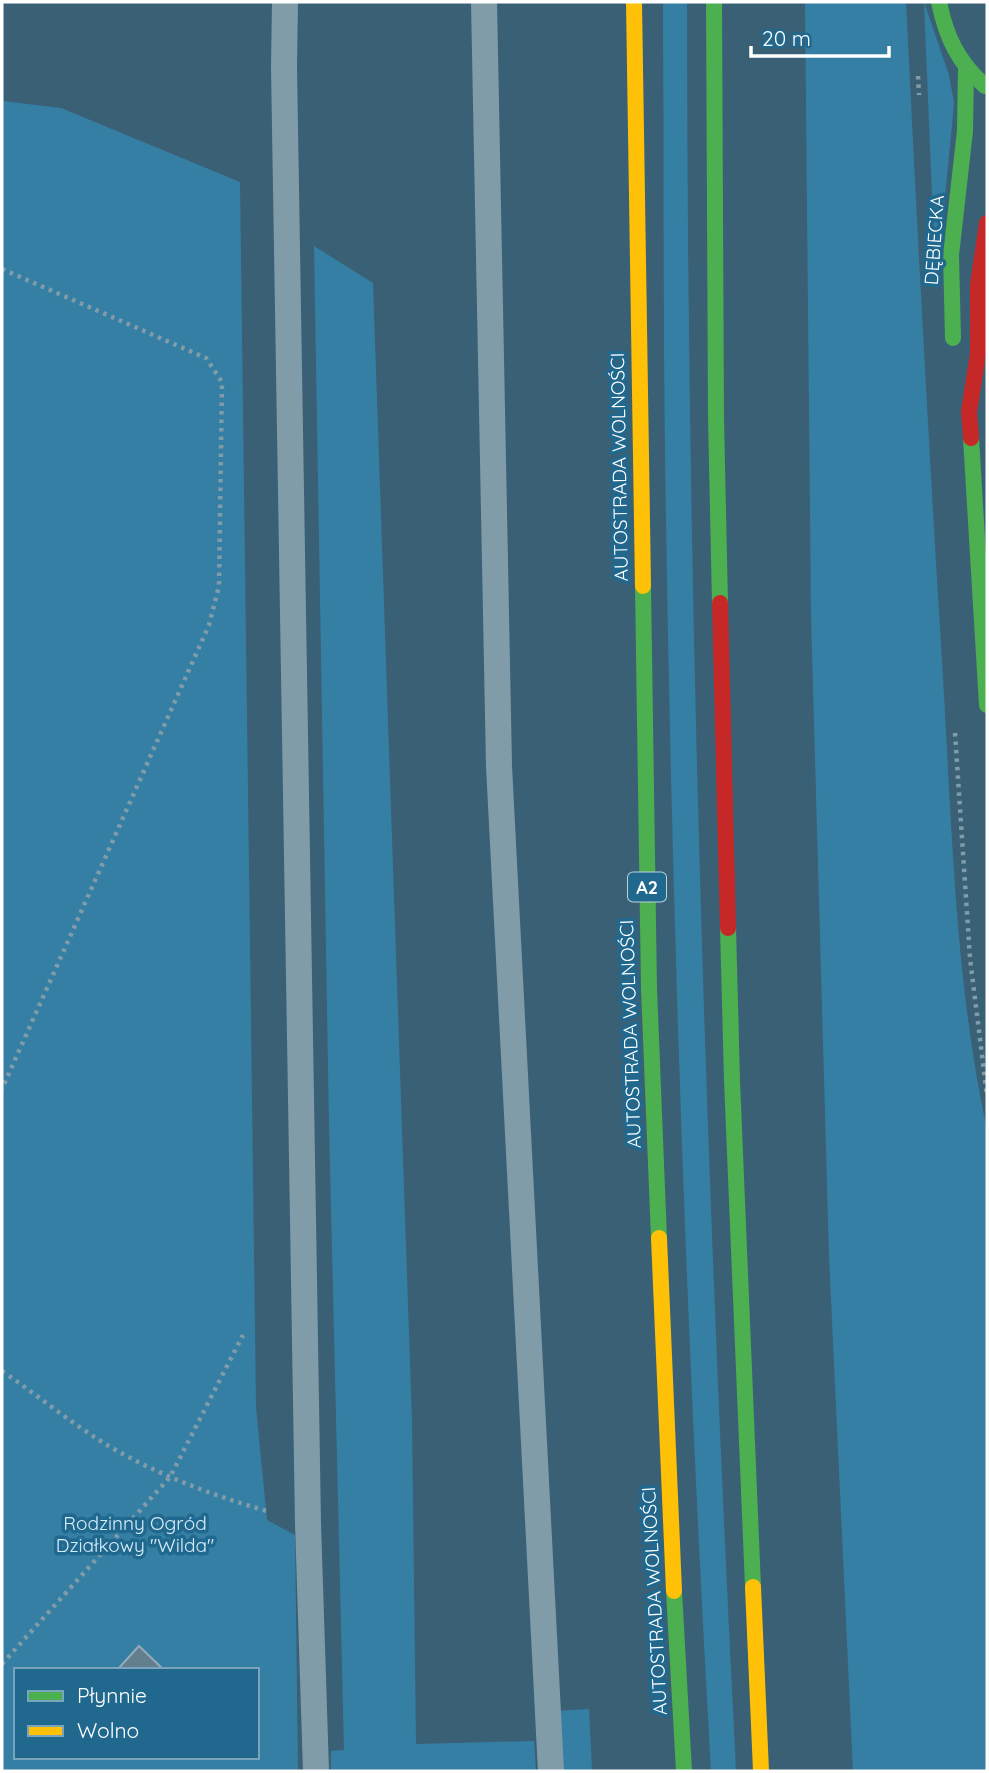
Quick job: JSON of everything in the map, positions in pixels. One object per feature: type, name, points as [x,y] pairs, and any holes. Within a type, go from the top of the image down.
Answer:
[{"type":"main road","name":"AUTOSTRADA WOLNOŚCI","points":[[634,2],[649,989],[668,1476],[684,1771]]},
{"type":"main road","points":[[714,2],[716,418],[733,1080],[761,1771]]},
{"type":"main road","points":[[939,2],[944,32],[952,50],[965,69],[987,88]]},
{"type":"main road","name":"DĘBIECKA","points":[[954,351],[951,255],[966,120],[965,69]]},
{"type":"main road","points":[[987,223],[978,285],[978,354],[969,412],[987,705]]},
{"type":"main road","points":[[958,374],[969,412]]},
{"type":"lane","points":[[285,2],[284,80],[308,1523],[316,1771]]},
{"type":"lane","points":[[484,2],[499,766],[551,1771]]},
{"type":"path","points":[[2,269],[206,358],[222,383],[219,586],[209,625],[2,1089]]},
{"type":"path","points":[[2,1664],[170,1477],[243,1335]]},
{"type":"path","points":[[2,1371],[107,1444],[170,1477],[234,1502],[308,1523]]},
{"type":"green space","points":[[663,2],[687,2],[690,444],[700,887],[736,1771],[711,1771],[687,1278],[668,620],[664,398]]},
{"type":"green space","points":[[805,2],[906,2],[956,905],[968,1018],[987,1130],[987,1771],[853,1771],[829,1256],[811,615]]},
{"type":"green space","points":[[924,2],[949,75],[954,103],[936,291]]},
{"type":"green space","name":"Rodzinny Ogród Działkowy \"Wilda\"","points":[[2,101],[61,108],[240,182],[256,1407],[267,1520],[295,1535],[298,1771],[2,1771]]},
{"type":"green space","points":[[314,246],[373,283],[412,1422],[416,1744],[534,1741],[536,1771],[331,1771],[331,1751],[344,1750],[329,1124]]},
{"type":"green space","points":[[589,1709],[592,1771],[560,1771],[555,1711]]},
{"type":"building","points":[[139,1646],[162,1668],[119,1668]]},
{"type":"traffic: fast","points":[[714,2],[716,418],[720,603]]},
{"type":"traffic: fast","points":[[939,2],[954,48],[967,68],[985,86]]},
{"type":"traffic: fast","points":[[953,338],[951,255],[965,131],[966,69]]},
{"type":"traffic: fast","points":[[971,438],[987,705]]},
{"type":"traffic: fast","points":[[643,586],[649,989],[659,1238]]},
{"type":"traffic: fast","points":[[728,928],[753,1587]]},
{"type":"traffic: fast","points":[[674,1591],[684,1771]]},
{"type":"traffic: slow","points":[[634,2],[643,586]]},
{"type":"traffic: slow","points":[[659,1238],[674,1591]]},
{"type":"traffic: slow","points":[[753,1587],[761,1771]]},
{"type":"traffic: jam","points":[[971,438],[969,412],[978,354],[978,285],[987,223]]},
{"type":"traffic: jam","points":[[720,603],[728,928]]}]
